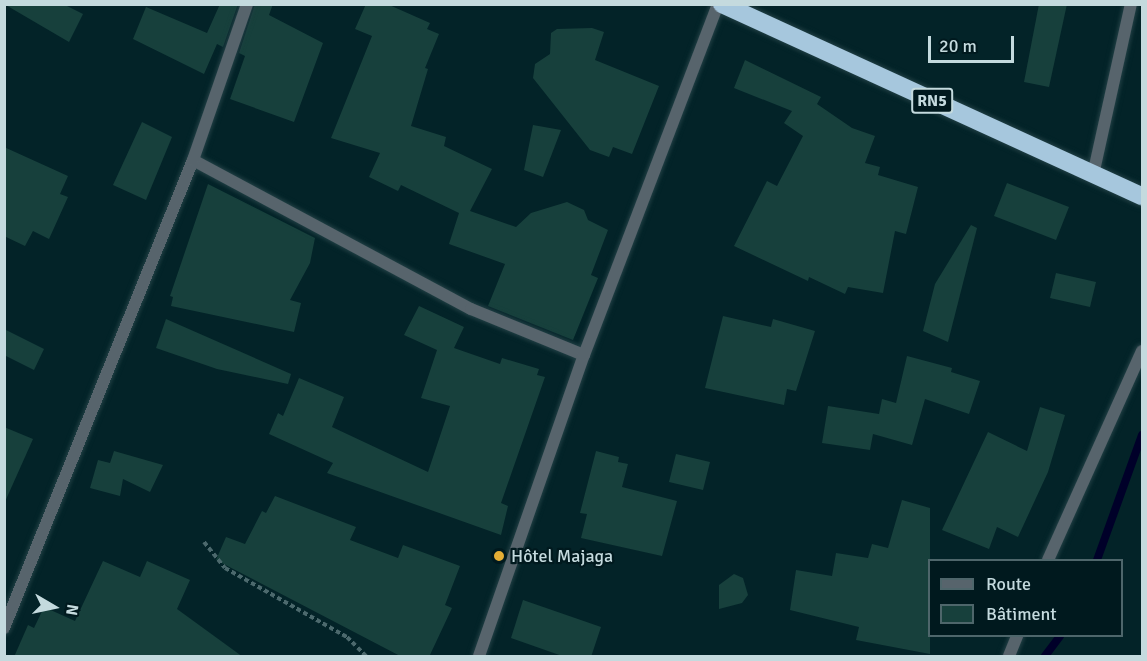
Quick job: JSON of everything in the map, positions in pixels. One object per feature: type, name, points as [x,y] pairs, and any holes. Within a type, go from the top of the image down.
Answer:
[{"type":"highway","name":"RN5","points":[[720,4],[1143,196]]},
{"type":"street","points":[[4,628],[193,160],[247,4]]},
{"type":"street","points":[[479,657],[584,356],[720,4]]},
{"type":"street","points":[[1093,175],[1131,4]]},
{"type":"street","points":[[193,160],[471,309],[584,356]]},
{"type":"street","points":[[1049,559],[1143,351]]},
{"type":"street","points":[[1009,657],[1017,637]]},
{"type":"path","points":[[204,542],[225,568],[347,637],[366,657]]},
{"type":"building","points":[[4,4],[63,4],[83,14],[69,42]]},
{"type":"building","points":[[220,4],[238,4],[223,47],[217,44],[204,74],[133,39],[146,7],[207,33]]},
{"type":"building","points":[[255,4],[273,4],[269,15],[323,43],[294,122],[230,99],[245,56],[239,53]]},
{"type":"building","points":[[366,4],[387,4],[430,23],[427,29],[439,34],[425,68],[428,69],[411,126],[446,137],[444,146],[492,169],[470,211],[516,227],[531,213],[567,202],[584,210],[588,220],[608,230],[591,275],[598,278],[573,340],[488,306],[505,264],[449,244],[459,213],[401,185],[398,191],[369,177],[380,153],[331,138],[372,36],[355,29]]},
{"type":"building","points":[[1039,4],[1067,4],[1049,87],[1024,82]]},
{"type":"building","points":[[592,28],[604,32],[595,60],[659,86],[632,154],[613,147],[609,157],[590,150],[533,78],[535,64],[550,54],[551,33],[557,29]]},
{"type":"building","points":[[745,60],[821,97],[817,104],[852,128],[875,136],[865,163],[880,167],[878,175],[918,187],[906,234],[895,231],[883,293],[848,287],[845,294],[809,277],[808,281],[734,246],[767,181],[777,186],[803,136],[784,123],[792,111],[734,88]]},
{"type":"building","points":[[142,122],[172,137],[146,200],[113,185]]},
{"type":"building","points":[[533,125],[561,130],[543,177],[524,170]]},
{"type":"building","points":[[4,147],[68,176],[60,194],[68,197],[49,239],[33,231],[25,246],[4,236]]},
{"type":"building","points":[[1007,183],[1069,207],[1056,240],[994,216]]},
{"type":"building","points":[[208,184],[315,238],[310,263],[290,300],[301,303],[294,332],[171,306],[173,297],[170,296]]},
{"type":"building","points":[[971,225],[977,228],[948,342],[923,331],[935,284]]},
{"type":"building","points":[[1056,273],[1096,282],[1090,307],[1050,298]]},
{"type":"building","points":[[419,306],[464,327],[454,348],[500,364],[502,358],[539,369],[537,375],[545,377],[501,503],[508,506],[501,535],[327,473],[333,463],[269,434],[278,413],[283,416],[299,378],[344,397],[332,427],[428,472],[450,406],[421,398],[437,350],[404,335]]},
{"type":"building","points":[[723,316],[771,327],[773,319],[815,331],[796,391],[787,389],[784,405],[705,388]]},
{"type":"building","points":[[166,319],[291,374],[288,384],[217,369],[156,348]]},
{"type":"building","points":[[4,329],[44,349],[34,370],[4,355]]},
{"type":"building","points":[[907,356],[952,368],[951,372],[980,381],[969,414],[925,399],[912,445],[873,434],[870,450],[822,443],[828,406],[879,414],[882,399],[896,403]]},
{"type":"building","points":[[1040,407],[1065,415],[1048,472],[1018,537],[997,527],[989,549],[942,530],[988,432],[1027,451]]},
{"type":"building","points":[[4,427],[33,439],[4,504]]},
{"type":"building","points":[[114,451],[163,465],[150,492],[123,479],[120,496],[90,488],[98,460],[110,463]]},
{"type":"building","points":[[596,451],[619,457],[618,462],[628,464],[622,487],[677,501],[662,556],[581,538],[587,514],[580,513]]},
{"type":"building","points":[[676,454],[710,462],[703,490],[669,482]]},
{"type":"building","points":[[275,496],[356,527],[350,540],[398,558],[403,545],[460,566],[445,605],[452,608],[429,657],[402,657],[216,560],[226,537],[245,544],[262,511],[266,513]]},
{"type":"building","points":[[902,500],[930,508],[928,637],[930,637],[930,654],[856,640],[859,627],[790,610],[796,570],[832,576],[836,553],[868,558],[872,544],[888,548]]},
{"type":"building","points":[[103,561],[140,577],[147,561],[190,580],[177,609],[243,657],[14,657],[28,625],[34,628],[44,607],[75,621]]},
{"type":"building","points":[[734,574],[743,578],[748,595],[742,603],[719,609],[719,585]]},
{"type":"building","points":[[523,600],[601,627],[591,657],[565,657],[511,638]]},
{"type":"waterway","points":[[1097,559],[1142,435]]},
{"type":"waterway","points":[[1045,656],[1059,637]]},
{"type":"place","name":"Hôtel Majaga","points":[[499,556]]}]
